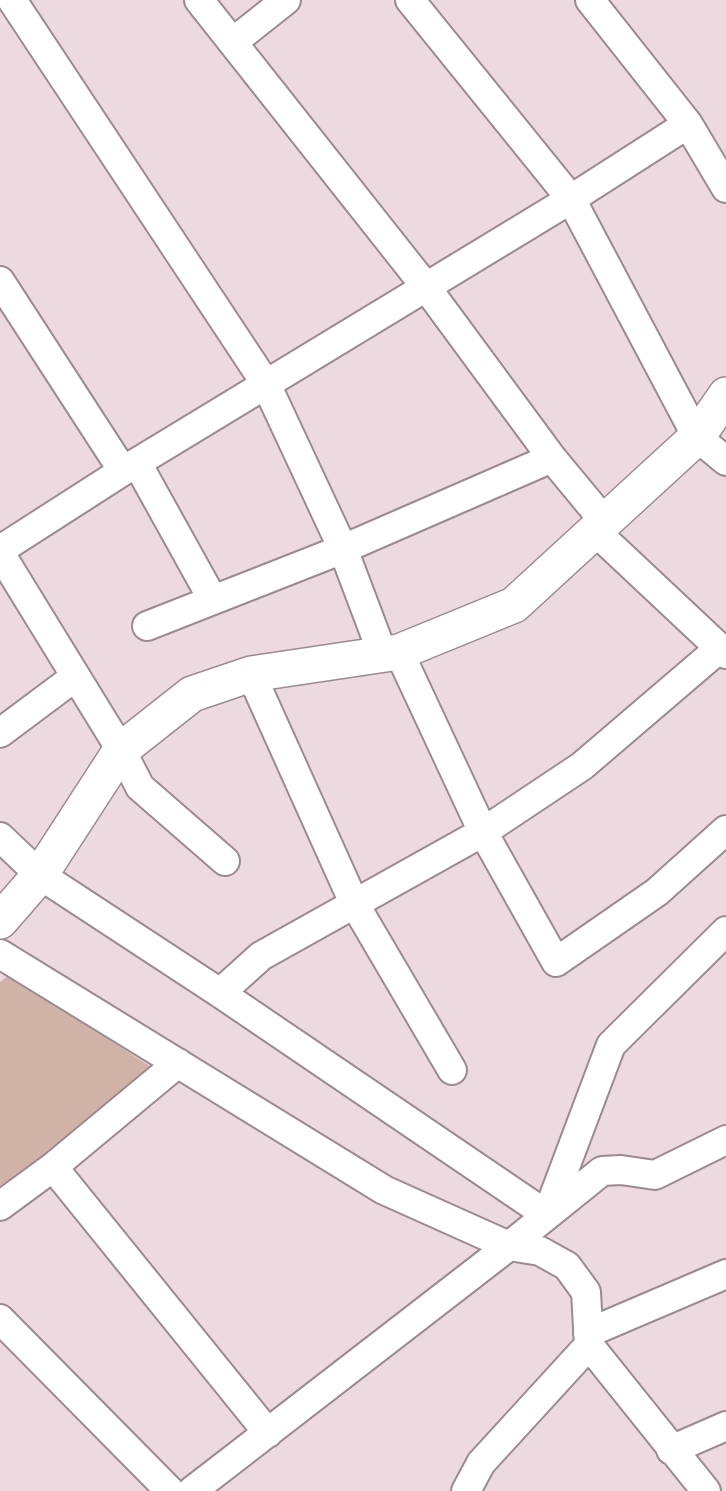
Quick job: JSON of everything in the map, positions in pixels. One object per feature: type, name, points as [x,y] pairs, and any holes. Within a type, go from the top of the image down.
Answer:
[{"type":"street","points":[[12,0],[266,384],[391,654],[483,832],[556,961],[657,892],[726,830]]},
{"type":"street","points":[[200,0],[426,287],[600,526],[723,651],[582,766],[483,832],[261,956],[220,993]]},
{"type":"street","points":[[233,42],[286,0]]},
{"type":"street","points":[[410,0],[571,199],[697,437],[726,461]]},
{"type":"street","points":[[590,0],[688,124],[726,188]]},
{"type":"street","points":[[225,861],[140,787],[121,750],[0,552],[130,467],[571,199],[688,124]]},
{"type":"street","points":[[0,281],[130,467],[213,600]]},
{"type":"street","points":[[0,920],[40,875],[121,750],[192,694],[251,674],[391,654],[514,605],[697,437],[726,395]]},
{"type":"street","points":[[147,626],[343,549],[552,458]]},
{"type":"street","points":[[251,674],[354,903],[452,1070]]},
{"type":"street","points":[[0,733],[75,677]]},
{"type":"street","points":[[0,837],[40,875],[220,993],[547,1215]]},
{"type":"street","points":[[547,1215],[611,1045],[726,932]]},
{"type":"street","points":[[0,954],[384,1189],[509,1246],[540,1251],[567,1266],[586,1292],[588,1339],[671,1450],[706,1491]]},
{"type":"street","points":[[0,1206],[53,1167],[178,1063]]},
{"type":"street","points":[[191,1491],[602,1171],[621,1170],[655,1175],[726,1140]]},
{"type":"street","points":[[53,1167],[268,1433]]},
{"type":"street","points":[[466,1491],[481,1463],[588,1339],[726,1273]]},
{"type":"street","points":[[0,1319],[170,1491]]},
{"type":"street","points":[[671,1450],[726,1426]]},
{"type":"shaded area","points":[[10,974],[154,1069],[0,1188],[0,982]]}]
